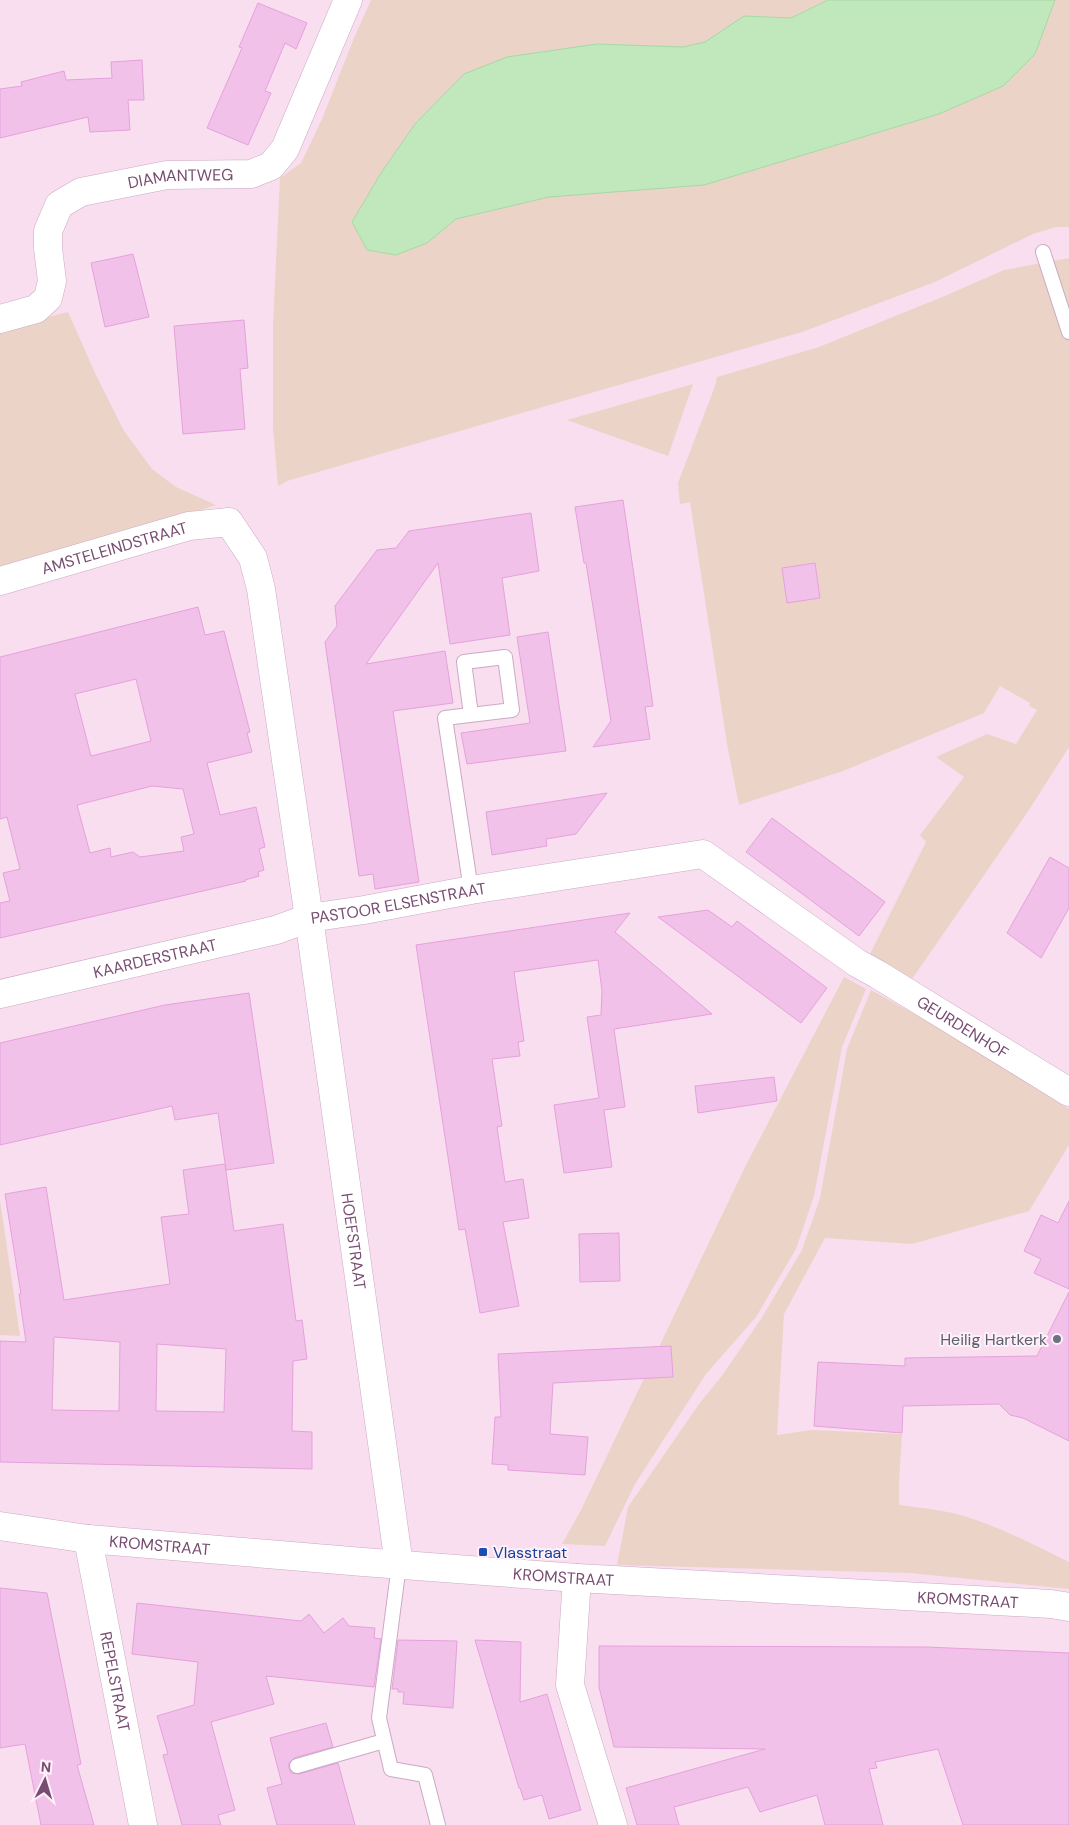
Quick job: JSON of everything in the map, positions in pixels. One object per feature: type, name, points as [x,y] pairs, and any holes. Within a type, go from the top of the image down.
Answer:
[{"type":"street","name":"DIAMANTWEG","points":[[0,319],[36,309],[48,298],[52,281],[48,231],[59,205],[81,192],[167,175],[251,174],[271,166],[285,149],[348,0]]},
{"type":"street","name":"AMSTELEINDSTRAAT","points":[[0,581],[189,526],[229,522]]},
{"type":"street","name":"PASTOOR ELSENSTRAAT","points":[[229,522],[253,558],[261,589],[309,918],[471,890],[703,854],[857,964]]},
{"type":"street","name":"KAARDERSTRAAT","points":[[0,994],[276,930],[309,918]]},
{"type":"street","name":"HOEFSTRAAT","points":[[309,918],[399,1565]]},
{"type":"street","name":"GEURDENHOF","points":[[857,964],[1069,1092]]},
{"type":"street","name":"KROMSTRAAT","points":[[0,1526],[88,1539],[399,1565],[577,1578],[1042,1603],[1069,1607]]},
{"type":"street","name":"REPELSTRAAT","points":[[88,1539],[143,1825]]},
{"type":"street","points":[[577,1578],[570,1685],[613,1825]]},
{"type":"lane","points":[[1043,252],[1069,332]]},
{"type":"lane","points":[[471,715],[464,662],[505,657],[512,710],[471,715],[445,718],[471,890]]},
{"type":"lane","points":[[399,1565],[379,1718],[390,1769],[425,1775],[438,1825]]},
{"type":"lane","points":[[297,1766],[384,1741]]},
{"type":"shaded area","points":[[0,0],[1069,0],[1069,1825],[0,1825]]},
{"type":"shaded area","points":[[371,0],[1069,0],[1069,227],[1056,227],[1033,234],[935,282],[802,332],[287,481],[278,486],[273,428],[273,324],[280,178],[301,163],[322,119]]},
{"type":"shaded area","points":[[828,0],[1055,0],[1035,54],[1003,86],[939,114],[704,185],[549,197],[456,219],[427,243],[396,255],[367,250],[352,222],[381,173],[415,124],[464,74],[507,57],[597,44],[683,47],[705,42],[744,16],[791,18]]},
{"type":"shaded area","points":[[1069,258],[1069,747],[1029,810],[910,982],[869,956],[926,842],[920,835],[964,777],[936,757],[987,734],[1016,744],[1037,710],[1029,706],[1030,703],[1000,686],[984,713],[843,771],[739,805],[727,744],[690,502],[680,504],[678,483],[717,377],[819,347],[1004,270]]},
{"type":"shaded area","points":[[68,312],[95,373],[124,431],[152,469],[176,487],[216,505],[0,574],[0,329]]},
{"type":"shaded area","points":[[693,384],[668,456],[567,420]]},
{"type":"shaded area","points":[[844,977],[866,989],[842,1047],[814,1196],[796,1249],[756,1317],[706,1374],[635,1484],[605,1546],[562,1544],[581,1510],[745,1167]]},
{"type":"shaded area","points":[[871,990],[1007,1065],[1069,1109],[1069,1145],[1029,1211],[912,1244],[825,1238],[784,1314],[777,1435],[811,1430],[902,1434],[899,1505],[942,1511],[980,1521],[1069,1562],[1069,1589],[910,1573],[617,1565],[628,1507],[699,1404],[721,1377],[761,1319],[802,1250],[820,1198],[847,1049]]},
{"type":"shaded area","points":[[0,1200],[20,1336],[0,1335]]},
{"type":"building","points":[[258,3],[307,23],[296,49],[285,43],[265,91],[271,93],[248,145],[207,128],[242,48],[239,47]]},
{"type":"building","points":[[142,60],[144,100],[128,100],[130,130],[90,132],[88,117],[0,138],[0,89],[22,86],[21,82],[64,71],[66,80],[112,78],[111,62]]},
{"type":"building","points":[[133,254],[149,317],[105,327],[91,263]]},
{"type":"building","points":[[244,320],[248,368],[240,369],[245,429],[183,434],[174,326]]},
{"type":"building","points":[[623,500],[653,706],[645,707],[650,739],[593,747],[611,721],[586,563],[584,563],[575,507]]},
{"type":"building","points":[[531,513],[539,571],[502,578],[510,635],[450,644],[438,563],[366,664],[445,651],[453,703],[393,711],[419,882],[375,889],[373,874],[359,876],[325,642],[337,626],[335,606],[377,550],[396,548],[409,531]]},
{"type":"building","points":[[815,563],[820,598],[787,603],[782,568]]},
{"type":"building","points":[[198,607],[205,635],[224,631],[250,732],[247,733],[252,752],[207,763],[220,815],[256,807],[265,847],[259,849],[264,870],[258,872],[259,876],[246,881],[0,938],[0,903],[10,901],[3,873],[20,869],[7,817],[0,819],[0,657]],"holes":[[[136,679],[151,741],[91,756],[75,694]],[[152,786],[183,789],[194,834],[181,837],[184,851],[140,857],[133,852],[111,857],[110,848],[90,853],[77,805]]]},
{"type":"building","points":[[548,632],[566,751],[467,764],[461,733],[530,723],[517,637]]},
{"type":"building","points":[[607,793],[576,834],[546,839],[547,846],[492,855],[486,812]]},
{"type":"building","points":[[772,818],[885,902],[859,936],[746,852]]},
{"type":"building","points":[[1050,857],[1069,868],[1069,908],[1041,958],[1007,933]]},
{"type":"building","points":[[708,910],[732,927],[737,921],[827,988],[801,1023],[658,917]]},
{"type":"building","points":[[630,913],[615,932],[712,1014],[614,1029],[625,1107],[604,1110],[612,1167],[564,1173],[554,1105],[599,1098],[587,1017],[601,1015],[602,991],[598,960],[514,972],[524,1041],[518,1042],[520,1056],[492,1059],[502,1126],[497,1127],[505,1182],[523,1179],[529,1218],[503,1222],[519,1306],[480,1313],[465,1229],[459,1230],[416,945]]},
{"type":"building","points":[[249,993],[274,1163],[226,1170],[218,1113],[175,1120],[172,1106],[0,1145],[0,1043],[165,1005]]},
{"type":"building","points":[[774,1077],[777,1101],[698,1113],[695,1086]]},
{"type":"building","points":[[225,1164],[234,1231],[283,1224],[296,1321],[302,1320],[307,1359],[293,1361],[292,1431],[312,1432],[312,1469],[0,1462],[0,1341],[26,1342],[19,1294],[21,1294],[5,1194],[46,1187],[64,1300],[170,1284],[161,1217],[189,1214],[183,1170]],"holes":[[[54,1337],[120,1342],[119,1411],[52,1410]],[[157,1344],[226,1349],[224,1412],[156,1411]]]},
{"type":"building","points":[[1069,1201],[1069,1289],[1034,1273],[1041,1259],[1024,1251],[1041,1215],[1058,1223]]},
{"type":"building","points":[[619,1233],[620,1281],[580,1282],[579,1234]]},
{"type":"building","points":[[1069,1292],[1069,1441],[1023,1418],[1010,1415],[999,1404],[903,1406],[902,1433],[814,1426],[818,1362],[905,1366],[905,1358],[1037,1356]]},
{"type":"building","points":[[671,1346],[673,1377],[553,1383],[550,1434],[588,1437],[585,1475],[508,1470],[508,1465],[492,1464],[495,1417],[501,1417],[498,1354]]},
{"type":"building","points":[[0,1588],[47,1593],[81,1764],[77,1765],[94,1825],[41,1825],[25,1744],[0,1748]]},
{"type":"building","points":[[137,1603],[301,1621],[309,1614],[324,1633],[343,1618],[349,1626],[375,1628],[374,1638],[381,1639],[374,1687],[266,1676],[274,1704],[211,1722],[235,1810],[218,1815],[221,1825],[182,1825],[163,1755],[168,1754],[157,1716],[194,1705],[198,1662],[132,1654]]},
{"type":"building","points":[[398,1640],[457,1641],[453,1708],[403,1704],[404,1692],[392,1689]]},
{"type":"building","points":[[475,1640],[521,1642],[520,1702],[547,1694],[581,1810],[549,1819],[542,1795],[524,1800]]},
{"type":"building","points":[[599,1646],[926,1647],[1069,1653],[1069,1825],[963,1825],[938,1749],[875,1762],[877,1768],[869,1769],[883,1825],[825,1825],[817,1795],[760,1812],[748,1787],[674,1807],[679,1825],[637,1825],[626,1788],[765,1749],[614,1747],[599,1687]]},
{"type":"building","points":[[326,1723],[333,1747],[294,1758],[289,1763],[289,1768],[291,1773],[299,1774],[338,1763],[355,1825],[277,1825],[267,1788],[282,1784],[270,1738]]},
{"type":"place","name":"Heilig Hartkerk","points":[[1057,1339]]},
{"type":"place","name":"Vlasstraat","points":[[483,1552]]}]
